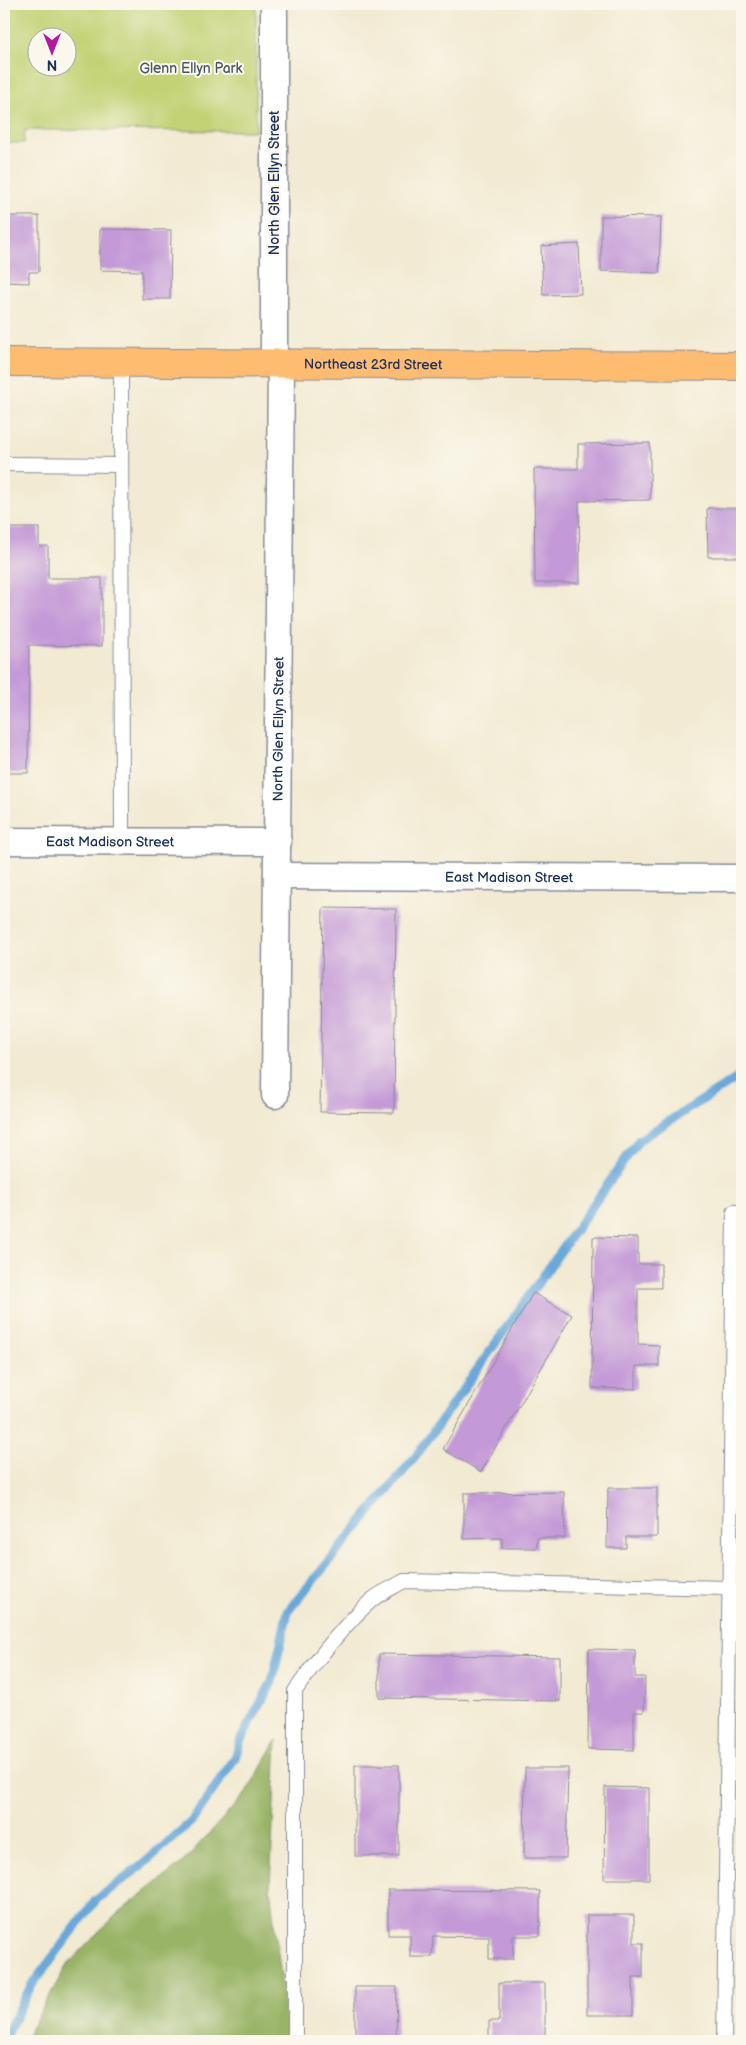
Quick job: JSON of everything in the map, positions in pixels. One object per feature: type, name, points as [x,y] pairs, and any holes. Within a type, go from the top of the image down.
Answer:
[{"type":"main road","name":"Northeast 23rd Street","points":[[4,362],[742,366]]},
{"type":"street","name":"North Glen Ellyn Street","points":[[274,4],[278,842],[275,1095]]},
{"type":"street","name":"East Madison Street","points":[[4,841],[278,842]]},
{"type":"street","name":"East Madison Street","points":[[277,876],[742,878]]},
{"type":"lane","points":[[121,362],[122,841]]},
{"type":"lane","points":[[4,464],[121,465]]},
{"type":"lane","points":[[724,2041],[736,1620],[729,1588],[734,1212],[742,1212]]},
{"type":"lane","points":[[295,2041],[295,1691],[320,1656],[358,1614],[375,1598],[404,1581],[729,1588]]},
{"type":"green space","name":"Glenn Ellyn Park","points":[[4,4],[256,4],[256,131],[25,130],[24,143],[4,143]]},
{"type":"green space","points":[[277,1740],[270,1888],[287,2026],[287,2041],[24,2041],[67,1965],[117,1914],[182,1863],[246,1793]]},
{"type":"building","points":[[4,216],[39,216],[39,272],[29,272],[29,283],[5,282]]},
{"type":"building","points":[[601,216],[661,217],[659,273],[601,271]]},
{"type":"building","points":[[100,229],[171,230],[170,299],[142,299],[142,271],[100,270]]},
{"type":"building","points":[[579,244],[581,294],[543,295],[541,246]]},
{"type":"building","points":[[650,443],[650,500],[579,501],[580,583],[535,583],[534,469],[578,469],[578,444]]},
{"type":"building","points":[[707,508],[742,508],[742,557],[708,557]]},
{"type":"building","points":[[4,528],[39,528],[39,546],[48,546],[48,578],[102,578],[102,646],[29,645],[28,773],[4,773]]},
{"type":"building","points":[[323,908],[396,909],[394,1113],[320,1112]]},
{"type":"building","points":[[593,1237],[638,1238],[638,1264],[661,1264],[661,1288],[638,1288],[638,1344],[659,1345],[659,1366],[636,1366],[636,1389],[592,1388]]},
{"type":"building","points":[[533,1293],[572,1315],[481,1472],[443,1449]]},
{"type":"building","points":[[608,1488],[657,1488],[657,1537],[626,1537],[626,1548],[607,1548]]},
{"type":"building","points":[[564,1492],[565,1538],[537,1538],[537,1548],[502,1548],[502,1538],[464,1539],[464,1493]]},
{"type":"building","points":[[589,1649],[635,1650],[635,1677],[645,1677],[644,1712],[634,1712],[634,1750],[588,1749]]},
{"type":"building","points":[[379,1654],[560,1657],[560,1701],[379,1698]]},
{"type":"building","points":[[355,1765],[399,1765],[399,1856],[355,1856]]},
{"type":"building","points":[[525,1768],[568,1768],[566,1858],[524,1858]]},
{"type":"building","points":[[605,1787],[649,1788],[649,1879],[604,1879]]},
{"type":"building","points":[[388,1890],[540,1891],[540,1936],[513,1936],[513,1959],[489,1959],[489,1937],[433,1936],[432,1957],[410,1957],[410,1935],[388,1935]]},
{"type":"building","points":[[587,1915],[634,1915],[634,1943],[643,1943],[643,1977],[633,1977],[633,2015],[587,2015]]},
{"type":"building","points":[[499,1983],[545,1983],[545,2041],[489,2041],[489,2021],[499,2021]]},
{"type":"building","points":[[355,1987],[397,1987],[396,2041],[355,2041]]},
{"type":"waterway","points":[[4,2039],[31,1986],[96,1900],[141,1866],[192,1821],[235,1758],[241,1739],[272,1682],[288,1611],[416,1456],[639,1140],[742,1075]]}]
